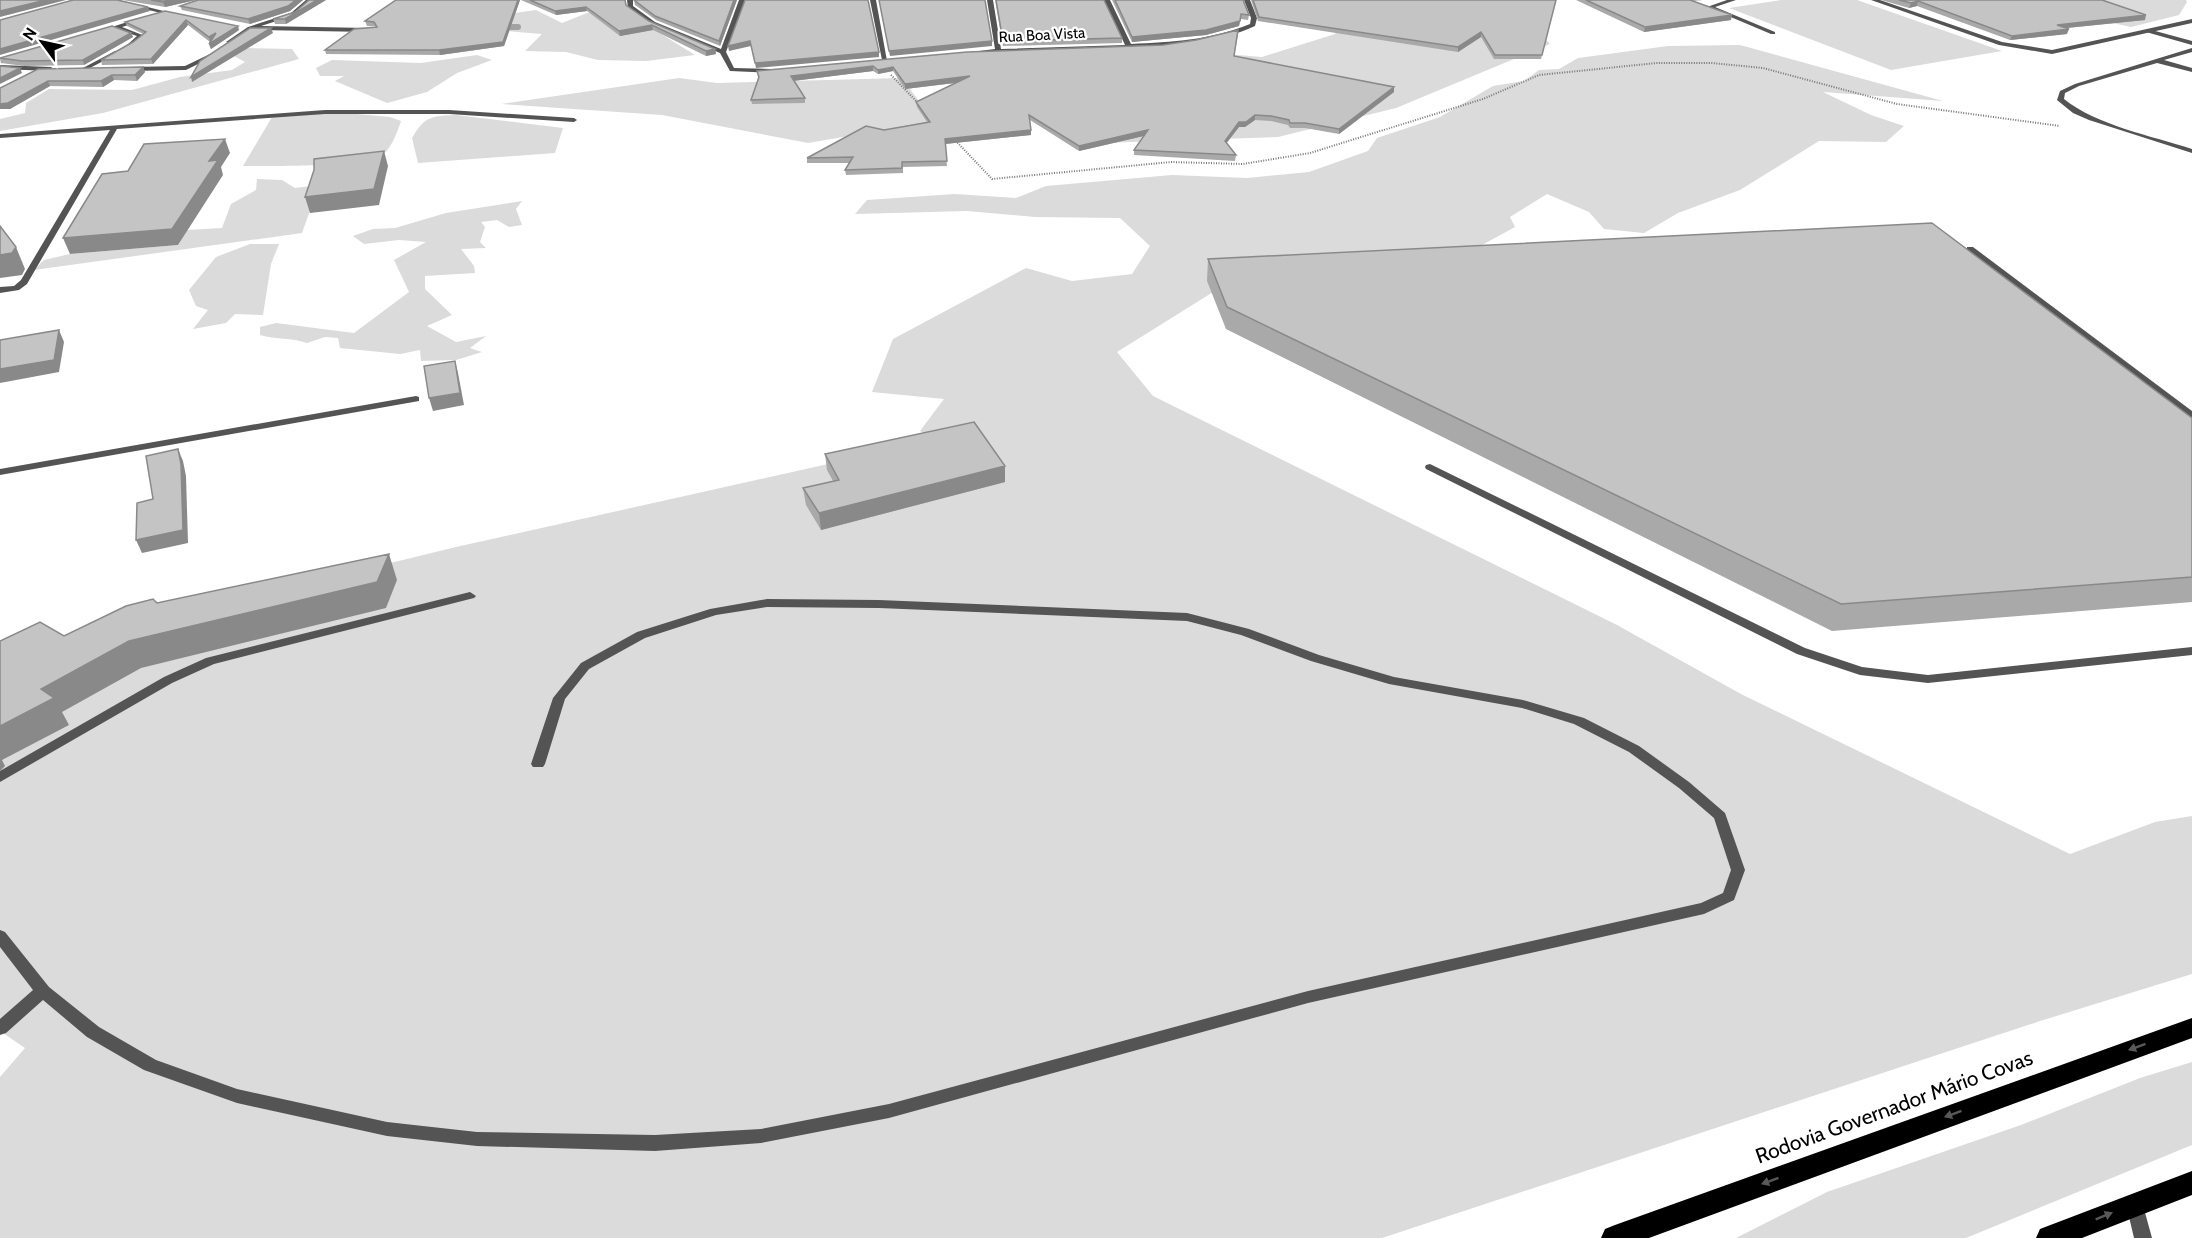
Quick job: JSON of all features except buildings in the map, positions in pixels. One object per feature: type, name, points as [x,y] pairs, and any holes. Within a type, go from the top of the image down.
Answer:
[{"type":"highway","name":"Rodovia Governador Mário Covas","points":[[1615,1238],[2192,1028]]},
{"type":"highway","points":[[2050,1238],[2192,1183]]},
{"type":"street","points":[[111,0],[185,16]]},
{"type":"street","points":[[118,69],[192,67],[250,28],[293,14],[309,0]]},
{"type":"street","points":[[630,0],[630,7],[653,23],[723,52],[732,70],[786,70]]},
{"type":"street","points":[[723,52],[742,0]]},
{"type":"street","points":[[873,0],[882,61],[895,60]]},
{"type":"street","points":[[990,0],[998,50]]},
{"type":"street","points":[[1107,0],[1128,45]]},
{"type":"street","name":"Rua Boa Vista","points":[[976,53],[1200,40],[1239,32],[1255,21],[1247,0]]},
{"type":"street","points":[[1733,0],[1710,7],[1773,33]]},
{"type":"street","points":[[1874,0],[2001,44],[2052,52],[2192,21]]},
{"type":"street","points":[[95,33],[185,6]]},
{"type":"street","points":[[238,26],[374,30]]},
{"type":"street","points":[[84,69],[132,44],[142,36],[116,27]]},
{"type":"street","points":[[2148,31],[2192,43]]},
{"type":"street","points":[[2192,50],[2077,85],[2062,92],[2060,100],[2075,112],[2091,119],[2192,151]]},
{"type":"street","points":[[2158,60],[2192,70]]},
{"type":"street","points":[[0,67],[61,69]]},
{"type":"street","points":[[73,69],[107,69]]},
{"type":"street","points":[[29,75],[39,70]]},
{"type":"street","points":[[0,136],[358,112],[449,112],[574,120]]},
{"type":"street","points":[[0,290],[16,288],[24,282],[115,127]]},
{"type":"street","points":[[1970,249],[2192,416]]},
{"type":"street","points":[[0,472],[416,399]]},
{"type":"street","points":[[1430,467],[1801,651],[1860,671],[1928,679],[2192,651]]},
{"type":"street","points":[[0,777],[168,680],[210,661],[470,596]]},
{"type":"street","points":[[0,936],[43,991],[93,1032],[150,1065],[237,1096],[387,1129],[477,1139],[655,1143],[761,1136],[889,1111],[1308,997],[1704,908],[1729,896],[1738,870],[1720,816],[1684,785],[1634,749],[1580,721],[1524,704],[1393,681],[1315,658],[1245,632],[1187,617],[879,604],[766,603],[714,612],[641,635],[585,666],[559,698],[538,764]]},
{"type":"street","points":[[0,1028],[43,991]]},
{"type":"street","points":[[2135,1204],[2143,1238]]},
{"type":"path","points":[[882,61],[919,104]]},
{"type":"path","points":[[952,138],[992,179],[1171,162],[1243,164],[1310,153],[1483,99],[1539,75],[1657,63],[1712,63],[1763,68],[1897,104],[2064,126]]},
{"type":"shaded area","points":[[1781,0],[1857,0],[2002,51],[1891,70],[1729,8]]},
{"type":"shaded area","points":[[2008,0],[2186,0],[2187,2],[2179,15],[2131,27]]},
{"type":"shaded area","points":[[1354,5],[1517,8],[1550,44],[1396,108],[1278,137],[1071,144],[1041,119],[960,117],[808,143],[662,115],[501,104],[679,78],[717,83],[901,78],[923,106],[1201,52],[1262,57],[1335,34]]},
{"type":"shaded area","points":[[536,10],[562,23],[587,13],[624,11],[695,55],[646,61],[598,60],[566,52],[525,51],[542,34],[505,31],[495,16]]},
{"type":"shaded area","points":[[1740,45],[1943,101],[1823,92],[1871,115],[1904,126],[1886,142],[1819,141],[1740,190],[1678,213],[1644,233],[1604,229],[1589,212],[1547,194],[1510,217],[1515,227],[1482,245],[1234,279],[1117,352],[1153,396],[1617,625],[1741,694],[2070,854],[2155,822],[2192,816],[2192,974],[2037,1022],[1382,1238],[0,1238],[0,1077],[25,1048],[0,1031],[0,658],[456,547],[936,440],[920,431],[944,399],[872,392],[893,339],[1026,268],[1072,281],[1132,274],[1150,246],[1120,218],[1035,217],[967,211],[855,214],[867,200],[955,194],[1016,198],[1046,186],[1172,175],[1247,178],[1309,172],[1368,151],[1377,138],[1440,117],[1493,86],[1524,81],[1539,70],[1559,69],[1578,58],[1668,46]]},
{"type":"shaded area","points":[[247,48],[292,49],[299,59],[103,113],[0,131],[0,119],[25,113],[26,103],[49,89],[132,90],[180,77],[232,70],[245,62],[234,56]]},
{"type":"shaded area","points":[[477,55],[492,60],[457,73],[427,92],[387,103],[335,81],[344,76],[320,76],[316,68],[332,60],[421,63]]},
{"type":"shaded area","points":[[335,112],[390,117],[401,121],[387,150],[380,157],[371,160],[314,165],[243,166],[272,117]]},
{"type":"shaded area","points":[[456,115],[563,128],[555,153],[418,163],[412,138],[421,125],[435,117]]},
{"type":"shaded area","points":[[257,179],[282,180],[295,188],[319,185],[302,233],[34,270],[44,260],[70,254],[178,245],[187,230],[222,228],[231,204],[256,190]]},
{"type":"shaded area","points":[[522,201],[516,209],[522,225],[509,227],[497,220],[481,222],[485,227],[480,242],[486,248],[461,249],[474,266],[475,273],[425,276],[425,289],[452,315],[427,326],[456,342],[486,336],[470,348],[482,352],[456,360],[421,361],[420,350],[400,354],[340,348],[338,338],[325,337],[307,343],[260,335],[260,327],[276,323],[354,333],[409,292],[394,260],[426,242],[399,240],[364,244],[353,236],[373,229],[395,228],[446,213]]},
{"type":"shaded area","points":[[250,244],[279,244],[271,264],[263,315],[235,314],[226,323],[193,329],[208,310],[196,306],[189,290],[216,257]]},
{"type":"shaded area","points":[[2192,1062],[2192,1145],[1966,1238],[1736,1238],[1827,1192],[2021,1125],[2140,1078]]},
{"type":"waterway","points":[[498,27],[518,27]]}]
